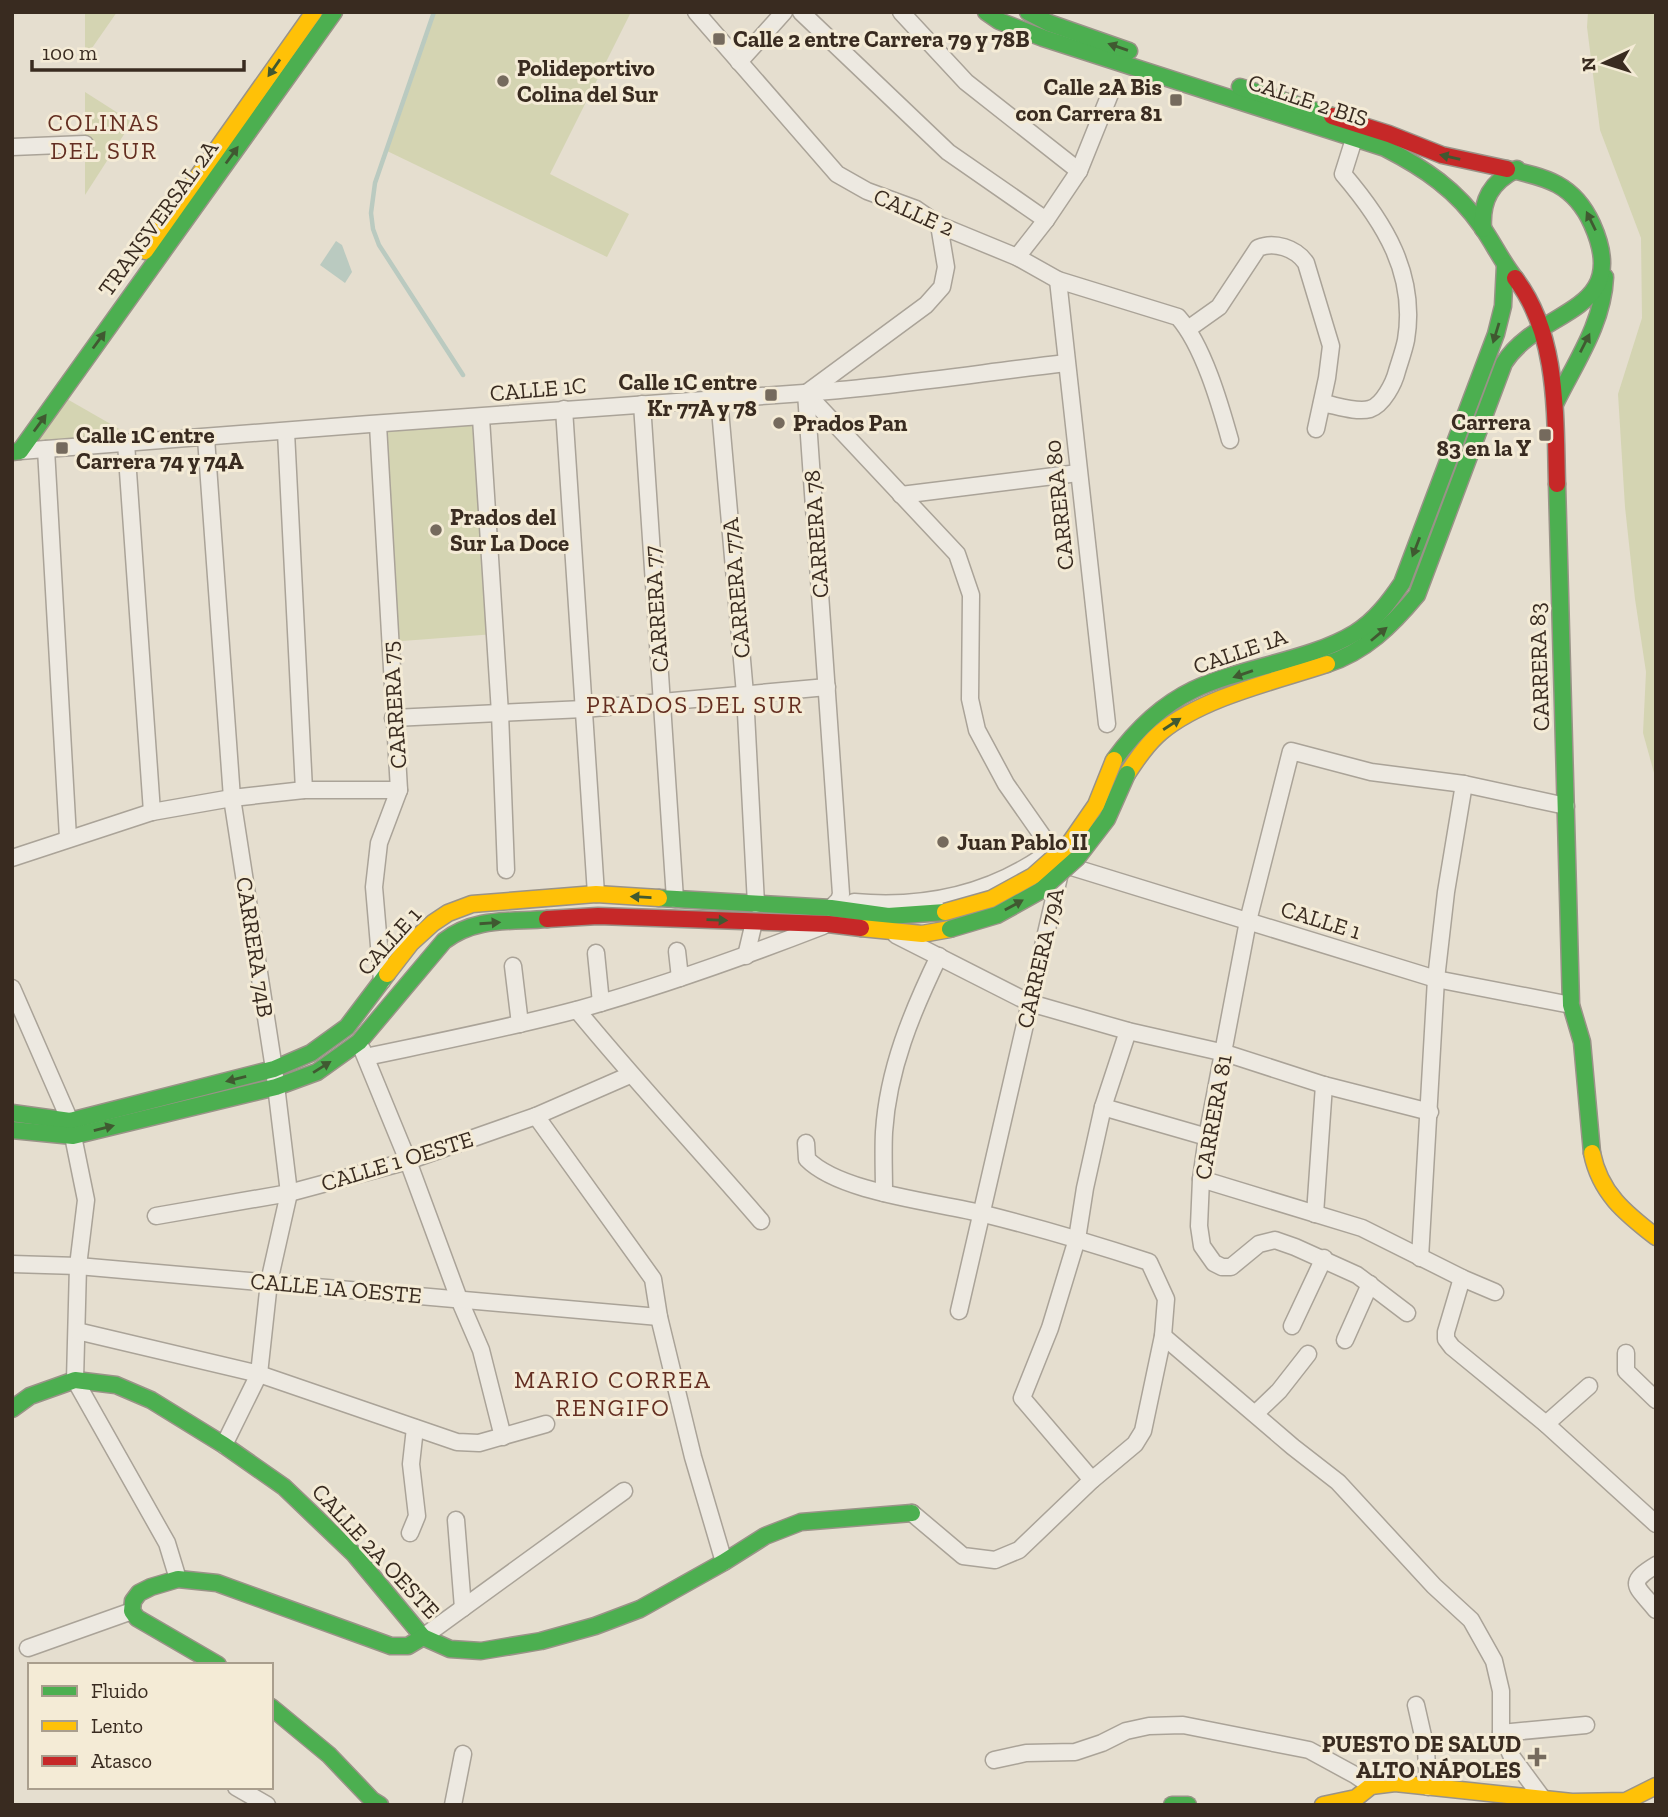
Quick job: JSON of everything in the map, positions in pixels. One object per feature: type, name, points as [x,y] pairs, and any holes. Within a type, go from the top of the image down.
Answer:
[{"type":"street","name":"TRANSVERSAL 2A","points":[[15,446],[314,12]]},
{"type":"street","name":"TRANSVERSAL 2A","points":[[15,446],[334,12]]},
{"type":"street","name":"CALLE 2","points":[[695,12],[837,174],[867,191],[916,209],[939,225],[1017,257],[1058,280],[1178,317],[1188,329]]},
{"type":"street","points":[[739,62],[784,12]]},
{"type":"street","points":[[801,12],[948,152],[1046,220]]},
{"type":"street","points":[[901,12],[966,82],[1079,171]]},
{"type":"street","name":"CALLE 2 BIS","points":[[986,12],[999,22],[1043,38],[1385,148],[1433,174],[1452,189],[1483,229],[1531,304],[1539,330]]},
{"type":"street","name":"CALLE 2 BIS","points":[[1028,12],[1049,23],[1389,134],[1442,155],[1517,169],[1560,184],[1591,217],[1604,265],[1606,288],[1600,311],[1555,404]]},
{"type":"street","points":[[1017,257],[1079,171],[1110,94]]},
{"type":"street","points":[[1322,403],[1365,410],[1377,405],[1394,382],[1406,339],[1407,291],[1401,264],[1374,211],[1343,174],[1354,139]]},
{"type":"street","points":[[12,147],[85,144]]},
{"type":"street","points":[[1483,229],[1481,216],[1488,192],[1495,182],[1517,169]]},
{"type":"street","points":[[806,393],[926,305],[942,286],[946,267],[939,225]]},
{"type":"street","points":[[1230,440],[1219,400],[1188,329],[1219,307],[1258,248],[1266,245],[1291,249],[1300,254],[1306,263],[1331,346],[1316,429]]},
{"type":"street","name":"CALLE 1A","points":[[890,932],[922,934],[950,929],[997,915],[1040,891],[1077,858],[1107,819],[1127,774],[1143,750],[1162,731],[1198,707],[1337,662],[1364,647],[1396,620],[1417,595],[1502,366],[1516,346],[1591,295],[1604,265]]},
{"type":"street","name":"CALLE 1A","points":[[830,916],[907,917],[945,912],[991,899],[1033,876],[1069,844],[1096,805],[1114,760],[1130,737],[1149,718],[1193,690],[1329,645],[1355,633],[1383,610],[1402,583],[1496,334],[1503,306],[1505,266]]},
{"type":"street","name":"CARRERA 80","points":[[1058,280],[1107,724]]},
{"type":"street","name":"CARRERA 83","points":[[1539,330],[1550,368],[1555,404],[1570,1005],[1581,1042],[1592,1156],[1600,1179],[1621,1210],[1656,1237]]},
{"type":"street","name":"CALLE 1C","points":[[15,446],[46,449],[806,393],[1066,363]]},
{"type":"street","name":"CARRERA 79A","points":[[806,393],[957,554],[971,595],[970,698],[977,730],[1006,784],[1062,864],[959,1311]]},
{"type":"street","name":"CARRERA 78","points":[[806,393],[841,894]]},
{"type":"street","name":"CARRERA 77A","points":[[719,398],[745,694],[756,904]]},
{"type":"street","name":"CARRERA 77","points":[[642,404],[675,899]]},
{"type":"street","points":[[564,409],[596,894]]},
{"type":"street","points":[[481,418],[500,713],[506,870]]},
{"type":"street","name":"CARRERA 75","points":[[378,425],[399,790],[379,843],[374,887],[382,981]]},
{"type":"street","points":[[286,432],[304,790]]},
{"type":"street","name":"CARRERA 74B","points":[[206,438],[232,798],[274,1069],[289,1192],[269,1282],[259,1374],[224,1445]]},
{"type":"street","points":[[126,443],[152,812]]},
{"type":"street","points":[[46,449],[68,838]]},
{"type":"street","points":[[901,495],[1078,473]]},
{"type":"street","points":[[393,718],[584,709],[827,687]]},
{"type":"street","name":"CARRERA 81","points":[[1407,1313],[1357,1275],[1324,1258],[1275,1240],[1259,1244],[1231,1267],[1214,1264],[1202,1246],[1199,1226],[1201,1179],[1248,921],[1291,751],[1371,772],[1464,784]]},
{"type":"street","points":[[1420,1258],[1436,979],[1446,892],[1464,784],[1566,806]]},
{"type":"street","points":[[12,858],[152,812],[232,798],[304,790],[399,790]]},
{"type":"street","points":[[830,916],[841,894],[849,902],[884,905],[942,900],[986,887],[1027,867],[1053,850]]},
{"type":"street","name":"CALLE 1","points":[[1062,864],[1436,979],[1570,1005]]},
{"type":"street","name":"CALLE 1","points":[[12,1113],[72,1129],[274,1069],[311,1052],[346,1027],[411,943],[448,913],[489,901],[596,894],[756,904],[830,916],[890,932],[1030,1003],[1128,1031],[1225,1052],[1324,1085],[1430,1112]]},
{"type":"street","name":"CALLE 1","points":[[12,1130],[72,1129],[276,1087],[317,1072],[359,1042],[428,958],[457,931],[474,924],[598,916],[754,922],[830,916]]},
{"type":"street","name":"CALLE 1","points":[[366,1057],[520,1024],[601,1003],[746,956],[830,916]]},
{"type":"street","points":[[746,956],[754,922]]},
{"type":"street","points":[[677,951],[680,978]]},
{"type":"street","points":[[596,953],[601,1003]]},
{"type":"street","points":[[884,1193],[884,1131],[894,1070],[913,1011],[939,956]]},
{"type":"street","points":[[513,966],[520,1024]]},
{"type":"street","points":[[12,988],[72,1129],[86,1200],[78,1266],[75,1380],[167,1543],[178,1579]]},
{"type":"street","points":[[577,1010],[630,1075],[690,1138],[761,1221]]},
{"type":"street","points":[[806,1143],[807,1159],[813,1165],[855,1185],[982,1213],[1077,1239],[1149,1262],[1166,1299],[1163,1336],[1143,1432],[1135,1444],[1092,1480],[1022,1398],[1050,1328],[1077,1239],[1084,1188],[1103,1107],[1128,1031]]},
{"type":"street","points":[[359,1042],[481,1350],[503,1437]]},
{"type":"street","name":"CALLE 1 OESTE","points":[[156,1216],[289,1192],[408,1161],[536,1116],[630,1075]]},
{"type":"street","points":[[1315,1214],[1324,1085]]},
{"type":"street","points":[[1103,1107],[1207,1137]]},
{"type":"street","points":[[536,1116],[653,1279],[659,1317],[693,1457],[724,1562]]},
{"type":"street","points":[[1201,1179],[1362,1227],[1420,1258],[1495,1292]]},
{"type":"street","points":[[1292,1326],[1324,1258]]},
{"type":"street","name":"CALLE 1A OESTE","points":[[12,1264],[78,1266],[659,1317]]},
{"type":"street","points":[[1462,1278],[1446,1332],[1446,1339],[1452,1347],[1546,1424],[1656,1524]]},
{"type":"street","points":[[1345,1340],[1370,1284]]},
{"type":"street","points":[[77,1331],[259,1374],[457,1442],[479,1443],[546,1424]]},
{"type":"street","points":[[1163,1336],[1338,1482],[1434,1586],[1471,1620],[1494,1661],[1502,1691],[1501,1733],[1512,1757],[1543,1800]]},
{"type":"street","points":[[1626,1353],[1626,1371],[1656,1400]]},
{"type":"street","points":[[1255,1414],[1279,1391],[1308,1354]]},
{"type":"street","name":"CALLE 2A OESTE","points":[[12,1409],[30,1396],[75,1380],[116,1385],[151,1400],[224,1445],[284,1487],[354,1554],[423,1637],[450,1649],[481,1651],[541,1641],[595,1626],[640,1609],[724,1562],[765,1535],[801,1522],[912,1513],[963,1556],[995,1560],[1019,1550],[1092,1480]]},
{"type":"street","points":[[1546,1424],[1589,1386]]},
{"type":"street","points":[[410,1533],[416,1516],[411,1464],[415,1428]]},
{"type":"street","points":[[216,1663],[136,1618],[132,1611],[132,1601],[139,1593],[178,1579],[217,1583],[401,1649],[410,1647],[624,1491]]},
{"type":"street","points":[[456,1520],[463,1608]]},
{"type":"street","points":[[1656,1565],[1636,1580],[1637,1586],[1656,1610]]},
{"type":"street","points":[[28,1648],[132,1611]]},
{"type":"street","points":[[1416,1705],[1426,1749],[1428,1787]]},
{"type":"street","points":[[273,1708],[329,1755],[374,1803]]},
{"type":"street","points":[[994,1760],[1026,1752],[1075,1752],[1126,1731],[1149,1726],[1183,1725],[1309,1751],[1371,1786],[1395,1783],[1428,1787],[1464,1798],[1573,1803],[1626,1801],[1656,1786]]},
{"type":"street","points":[[1501,1733],[1586,1725]]},
{"type":"street","points":[[453,1805],[463,1754]]},
{"type":"street","points":[[1324,1805],[1357,1802],[1371,1786]]},
{"type":"street","points":[[239,1789],[267,1805]]},
{"type":"green space","points":[[85,12],[117,12],[85,58]]},
{"type":"green space","name":"Polideportivo Colina del Sur","points":[[434,12],[631,12],[550,174],[629,214],[607,257],[385,150]]},
{"type":"green space","points":[[1588,12],[1656,12],[1656,780],[1643,733],[1646,672],[1625,507],[1618,394],[1642,318],[1641,238],[1600,130],[1587,27]]},
{"type":"green space","points":[[85,92],[132,122],[85,195]]},
{"type":"green space","points":[[60,395],[142,442],[20,451]]},
{"type":"green space","name":"Prados del Sur La Doce","points":[[481,418],[495,634],[389,642],[378,425]]},
{"type":"shaded area","points":[[336,241],[342,245],[352,272],[345,283],[320,265]]},
{"type":"waterway","points":[[434,12],[375,183],[371,213],[379,245],[463,375]]},
{"type":"traffic: fast","points":[[12,452],[20,451],[334,12]]},
{"type":"traffic: fast","points":[[986,12],[999,21],[1043,38],[1385,148],[1426,172],[1451,191],[1482,227],[1515,278]]},
{"type":"traffic: fast","points":[[1028,12],[1049,23],[1129,51]]},
{"type":"traffic: fast","points":[[1240,87],[1332,116]]},
{"type":"traffic: fast","points":[[1327,664],[1366,645],[1398,617],[1417,595],[1504,363],[1538,330],[1576,307],[1591,293],[1600,276],[1601,254],[1592,224],[1577,200],[1546,179],[1507,169]]},
{"type":"traffic: fast","points":[[1483,229],[1484,209],[1490,193],[1500,180],[1517,169]]},
{"type":"traffic: fast","points":[[1114,760],[1149,720],[1181,696],[1232,675],[1337,643],[1362,628],[1387,604],[1402,583],[1496,334],[1503,306],[1505,266]]},
{"type":"traffic: fast","points":[[1555,404],[1594,327],[1605,277]]},
{"type":"traffic: fast","points":[[1557,484],[1571,1005],[1582,1042],[1592,1153]]},
{"type":"traffic: fast","points":[[950,929],[997,915],[1040,891],[1077,858],[1107,819],[1127,774]]},
{"type":"traffic: fast","points":[[659,898],[831,908],[888,916],[945,912]]},
{"type":"traffic: fast","points":[[12,1130],[73,1136],[276,1087],[317,1072],[359,1042],[444,941],[456,933],[480,924],[547,919]]},
{"type":"traffic: fast","points":[[12,1113],[70,1121],[274,1069],[311,1053],[347,1027],[387,974]]},
{"type":"traffic: fast","points":[[12,1409],[30,1396],[75,1380],[116,1385],[151,1400],[224,1445],[284,1487],[354,1554],[423,1637],[450,1649],[481,1651],[541,1641],[595,1626],[640,1609],[765,1536],[801,1522],[912,1513]]},
{"type":"traffic: fast","points":[[215,1663],[137,1618],[132,1611],[133,1601],[139,1593],[178,1579],[217,1583],[391,1646],[408,1646],[423,1637]]},
{"type":"traffic: fast","points":[[273,1709],[329,1755],[380,1805]]},
{"type":"traffic: fast","points":[[1172,1805],[1188,1805]]},
{"type":"traffic: slow","points":[[145,251],[314,12]]},
{"type":"traffic: slow","points":[[1127,774],[1142,752],[1161,732],[1197,709],[1241,691],[1327,664]]},
{"type":"traffic: slow","points":[[945,912],[991,899],[1033,876],[1069,844],[1096,805],[1114,760]]},
{"type":"traffic: slow","points":[[387,974],[411,943],[433,923],[448,913],[472,904],[596,894],[659,898]]},
{"type":"traffic: slow","points":[[861,928],[922,934],[950,929]]},
{"type":"traffic: slow","points":[[1592,1153],[1601,1180],[1615,1201],[1656,1237]]},
{"type":"traffic: slow","points":[[1323,1805],[1356,1798],[1371,1786],[1395,1783],[1572,1802],[1626,1801],[1656,1786]]},
{"type":"traffic: jam","points":[[1332,116],[1442,155],[1507,169]]},
{"type":"traffic: jam","points":[[1515,278],[1529,300],[1547,350],[1552,377],[1557,484]]},
{"type":"traffic: jam","points":[[547,919],[598,916],[828,924],[861,928]]},
{"type":"place","name":"Calle 2 entre Carrera 79 y 78B","points":[[719,39]]},
{"type":"place","name":"Polideportivo Colina del Sur","points":[[503,81]]},
{"type":"place","name":"Calle 2A Bis con Carrera 81","points":[[1176,100]]},
{"type":"place","name":"Calle 1C entre Kr 77A y 78","points":[[771,395]]},
{"type":"place","name":"Prados Pan","points":[[779,423]]},
{"type":"place","name":"Carrera 83 en la Y","points":[[1545,435]]},
{"type":"place","name":"Calle 1C entre Carrera 74 y 74A","points":[[62,448]]},
{"type":"place","name":"Prados del Sur La Doce","points":[[436,530]]},
{"type":"place","name":"Juan Pablo II","points":[[943,842]]},
{"type":"place","name":"PUESTO DE SALUD ALTO NÁPOLES","points":[[1537,1757]]},
{"type":"district","name":"COLINAS DEL SUR","points":[[104,136]]},
{"type":"district","name":"PRADOS DEL SUR","points":[[695,704]]},
{"type":"district","name":"MARIO CORREA RENGIFO","points":[[613,1393]]}]
